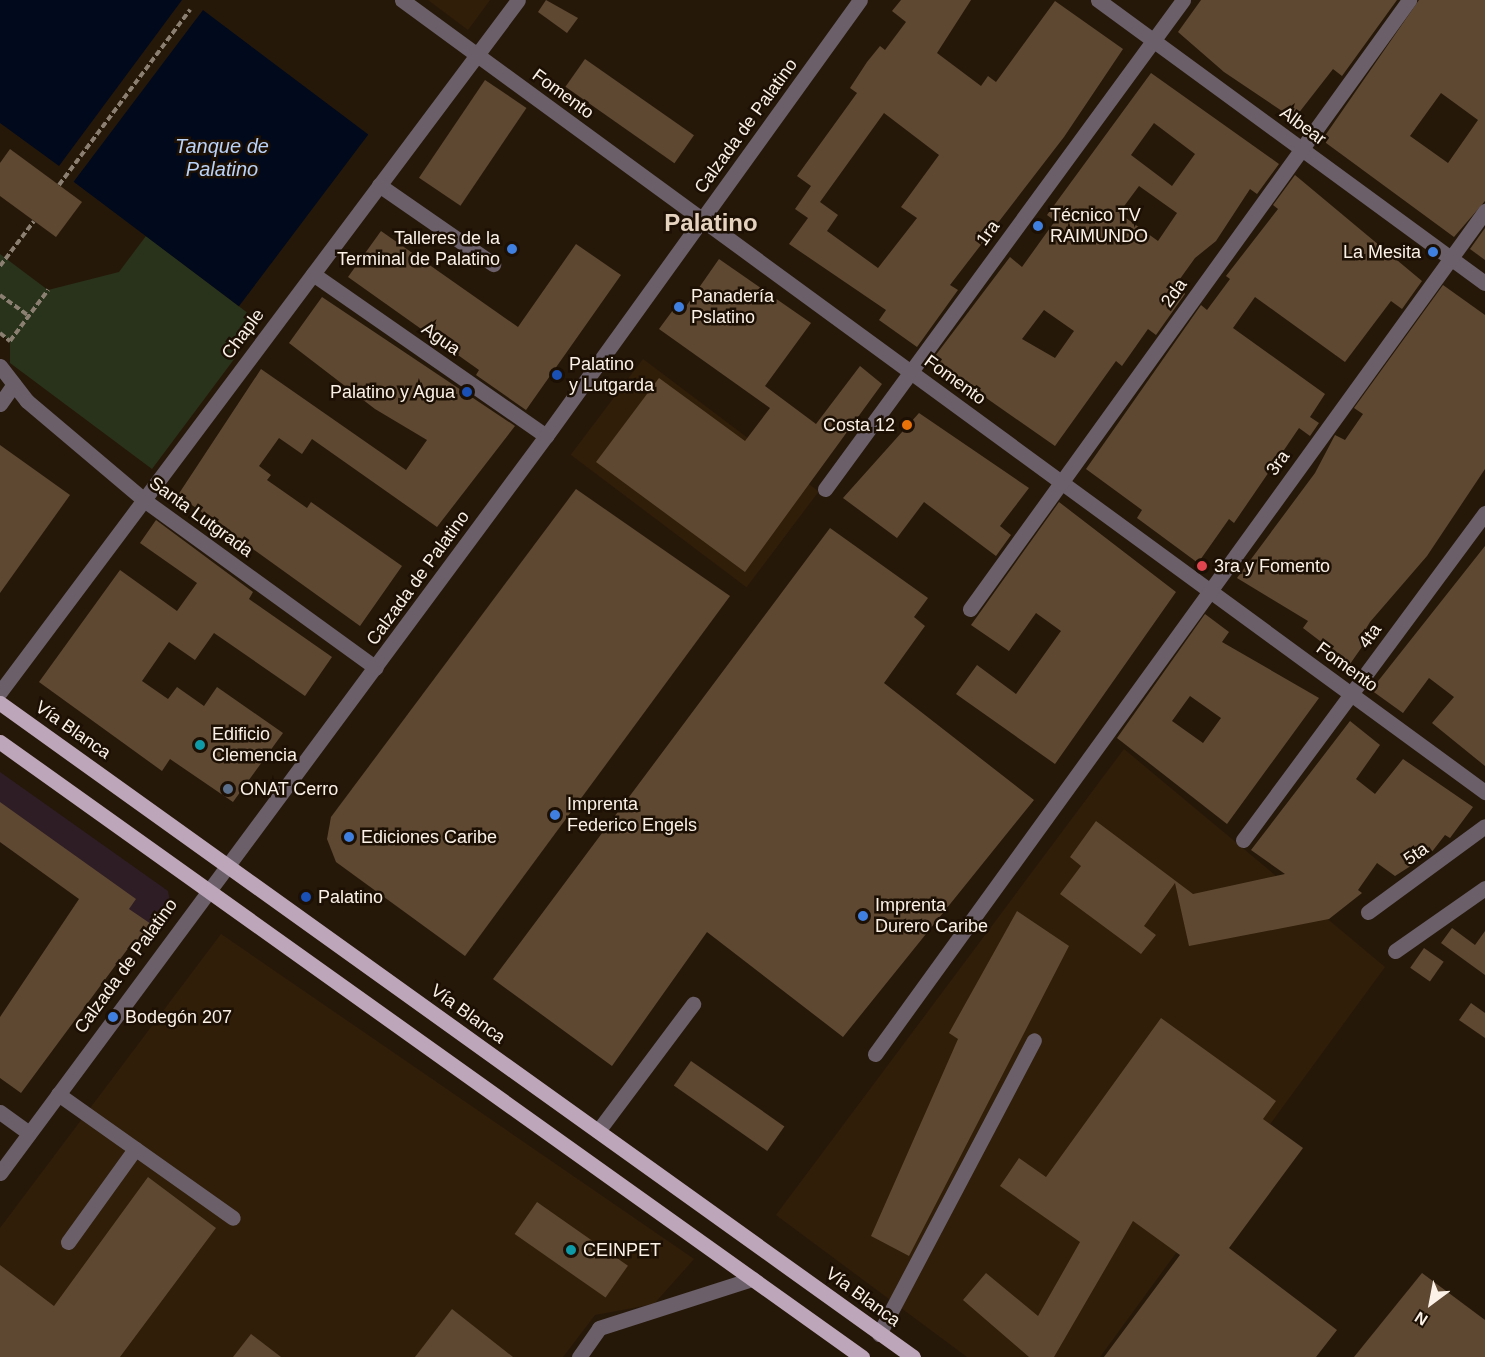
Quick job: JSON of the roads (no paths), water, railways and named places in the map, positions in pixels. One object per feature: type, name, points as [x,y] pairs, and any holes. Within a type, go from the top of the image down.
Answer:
[{"type":"main road","name":"Vía Blanca","points":[[0,703],[227,863],[913,1357]]},
{"type":"main road","points":[[0,742],[862,1357]]},
{"type":"street","name":"Fomento","points":[[402,0],[1485,792]]},
{"type":"street","name":"Chaple","points":[[0,692],[518,0]]},
{"type":"street","name":"Albear","points":[[1098,0],[1485,283]]},
{"type":"street","name":"1ra","points":[[825,489],[1182,0]]},
{"type":"street","name":"2da","points":[[970,609],[1409,0]]},
{"type":"street","name":"Calzada de Palatino","points":[[0,1173],[206,890],[376,668],[546,436],[702,220],[852,3]]},
{"type":"street","points":[[379,185],[493,264]]},
{"type":"street","name":"3ra","points":[[876,1054],[1485,211]]},
{"type":"street","name":"Agua","points":[[313,274],[546,436]]},
{"type":"street","name":"Santa Lutgrada","points":[[0,366],[14,384],[144,500],[376,668]]},
{"type":"street","points":[[0,404],[14,384]]},
{"type":"street","name":"4ta","points":[[1243,840],[1485,513]]},
{"type":"street","name":"5ta","points":[[1368,912],[1472,839],[1485,826]]},
{"type":"street","points":[[1395,951],[1485,888]]},
{"type":"street","points":[[598,1131],[693,1004]]},
{"type":"street","points":[[879,1334],[1034,1040]]},
{"type":"street","points":[[58,1094],[232,1218]]},
{"type":"street","points":[[0,1112],[29,1133]]},
{"type":"street","points":[[68,1242],[135,1149]]},
{"type":"street","points":[[579,1357],[600,1328],[752,1278]]},
{"type":"water","points":[[0,0],[182,0],[59,166],[0,123]]},
{"type":"water","name":"Tanque de Palatino","points":[[203,10],[368,135],[239,306],[74,182]]},
{"type":"place","name":"Técnico TV RAIMUNDO","points":[[1038,226]]},
{"type":"place","name":"Talleres de la Terminal de Palatino","points":[[512,249]]},
{"type":"place","name":"La Mesita","points":[[1433,252]]},
{"type":"place","name":"Panadería Pslatino","points":[[679,307]]},
{"type":"place","name":"Palatino y Lutgarda","points":[[557,375]]},
{"type":"place","name":"Palatino y Agua","points":[[467,392]]},
{"type":"place","name":"Costa 12","points":[[907,425]]},
{"type":"place","name":"3ra y Fomento","points":[[1202,566]]},
{"type":"place","name":"Edificio Clemencia","points":[[200,745]]},
{"type":"place","name":"ONAT Cerro","points":[[228,789]]},
{"type":"place","name":"Imprenta Federico Engels","points":[[555,815]]},
{"type":"place","name":"Ediciones Caribe","points":[[349,837]]},
{"type":"place","name":"Palatino","points":[[306,897]]},
{"type":"place","name":"Imprenta Durero Caribe","points":[[863,916]]},
{"type":"place","name":"Bodegón 207","points":[[113,1017]]},
{"type":"place","name":"CEINPET","points":[[571,1250]]},
{"type":"district","name":"Palatino","points":[[711,223]]}]
